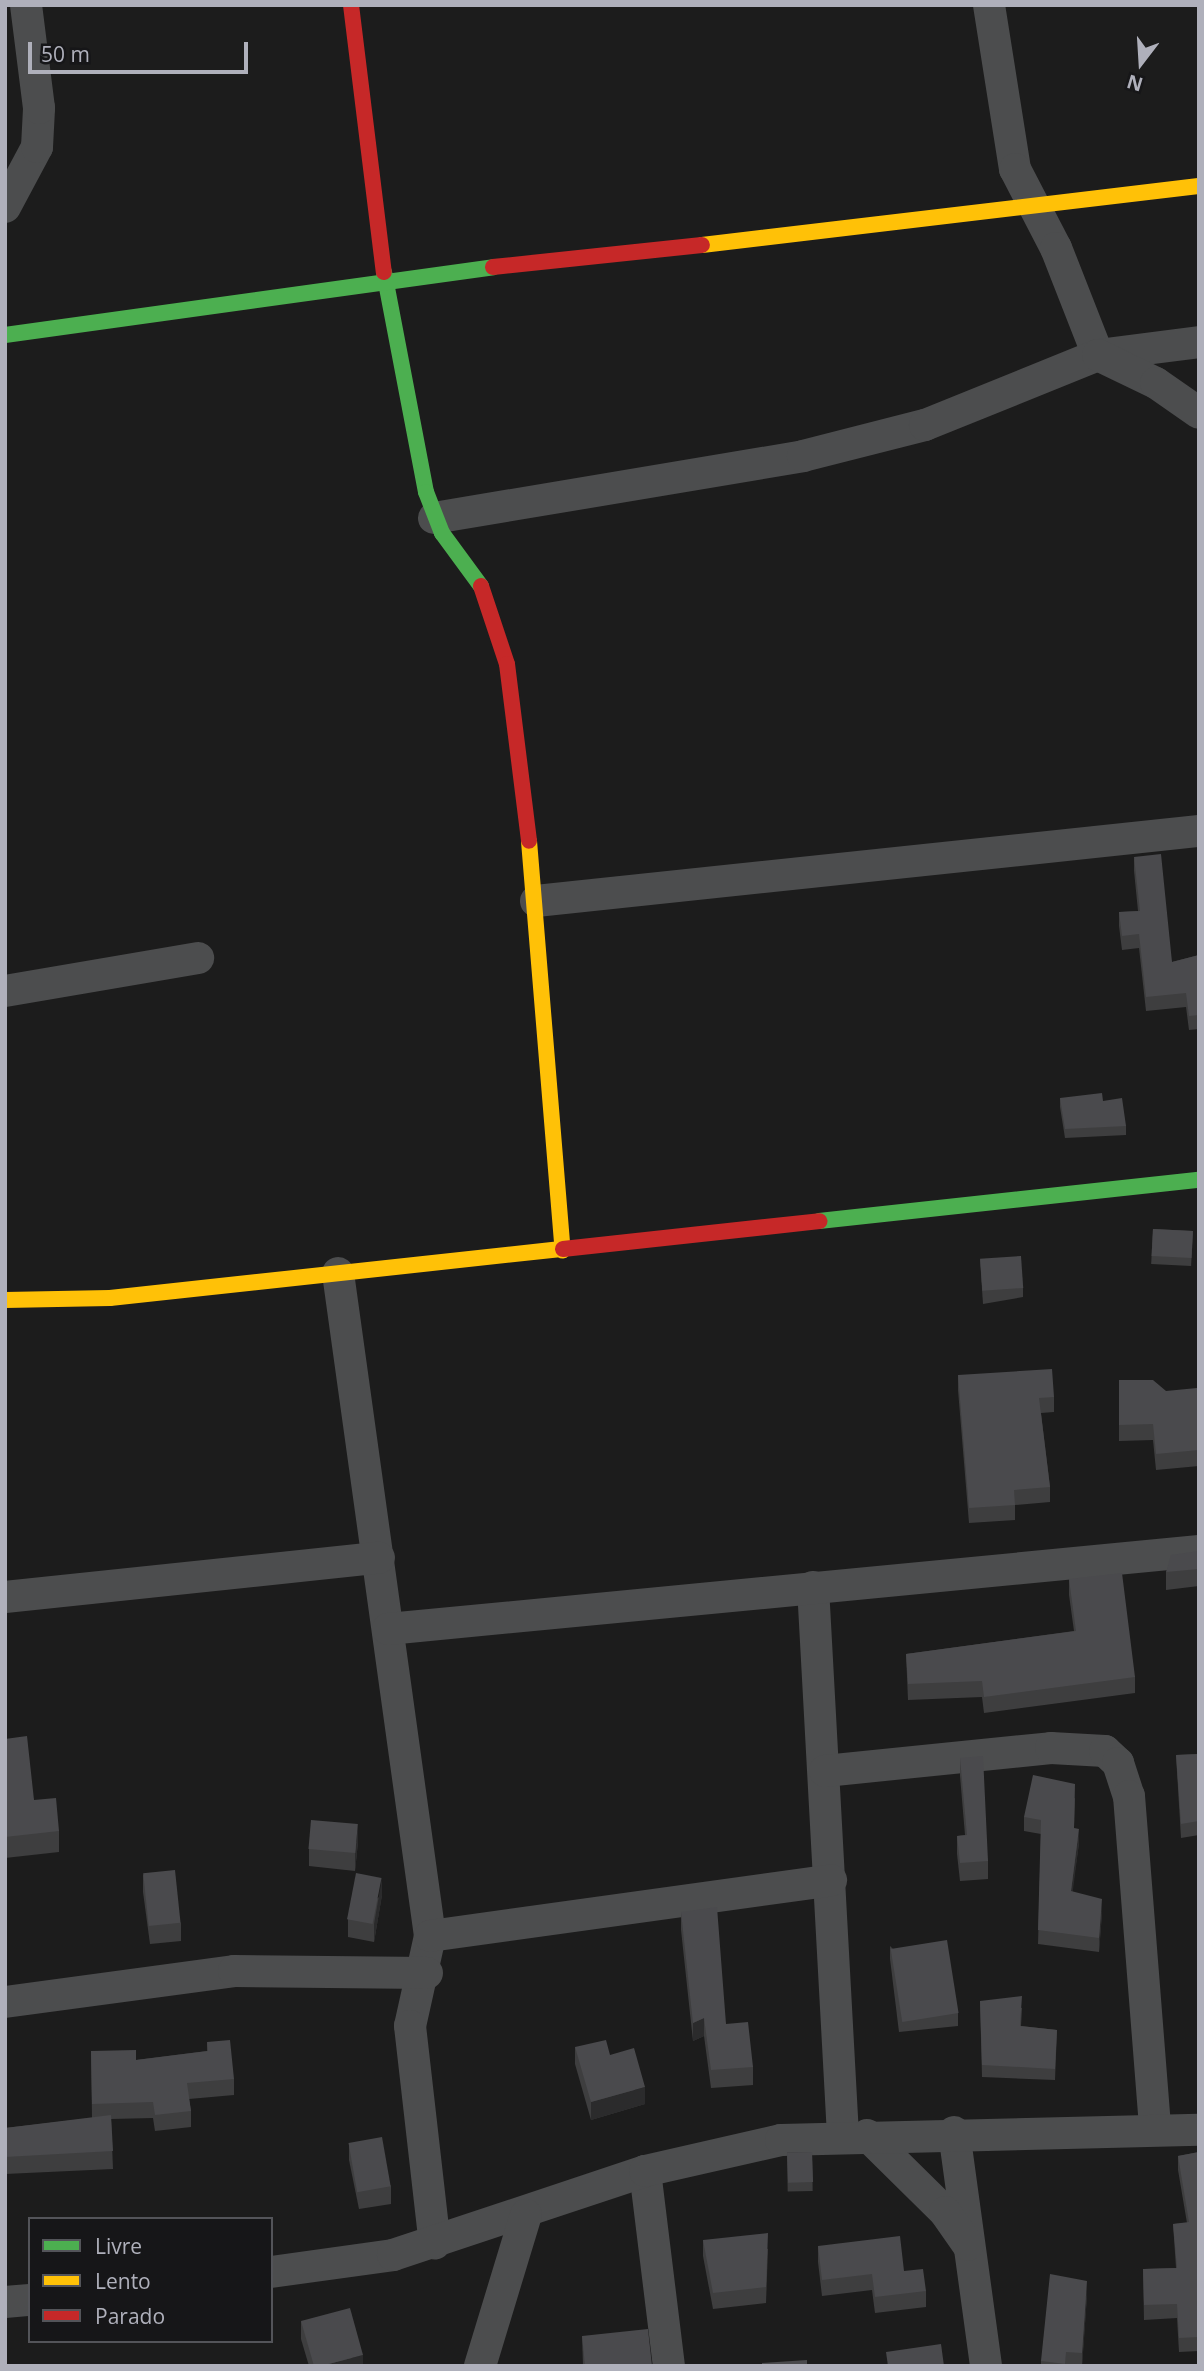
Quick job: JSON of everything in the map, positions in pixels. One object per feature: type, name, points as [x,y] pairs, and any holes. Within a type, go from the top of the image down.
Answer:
[{"type":"street","points":[[5,207],[37,147],[39,108],[26,5]]},
{"type":"street","points":[[351,5],[384,278],[434,518],[489,598],[503,650],[536,901],[563,1251]]},
{"type":"street","points":[[989,5],[1005,132],[1033,210],[1056,248],[1098,355],[1156,383],[1199,413]]},
{"type":"street","points":[[9,331],[384,278],[1033,210],[1199,186]]},
{"type":"street","points":[[434,518],[803,456],[925,425],[1098,355],[1199,342]]},
{"type":"street","points":[[536,901],[1199,831]]},
{"type":"street","points":[[5,991],[198,958]]},
{"type":"street","points":[[5,1300],[110,1298],[1199,1180]]},
{"type":"street","points":[[338,1273],[430,1936],[427,1973],[410,2026],[435,2244]]},
{"type":"street","points":[[388,1629],[1199,1551]]},
{"type":"street","points":[[5,1597],[379,1558]]},
{"type":"street","points":[[813,1587],[831,1880],[855,2135],[946,2212],[970,2249]]},
{"type":"street","points":[[825,1771],[1051,1748],[1105,1751],[1118,1763],[1129,1796],[1155,2130]]},
{"type":"street","points":[[430,1936],[831,1880]]},
{"type":"street","points":[[5,2002],[234,1971],[427,1973]]},
{"type":"street","points":[[273,2272],[435,2244],[526,2215],[645,2171],[781,2140],[954,2132],[1199,2130]]},
{"type":"street","points":[[954,2132],[986,2366]]},
{"type":"street","points":[[645,2171],[669,2366]]},
{"type":"street","points":[[480,2366],[526,2215]]},
{"type":"street","points":[[5,2302],[28,2300]]},
{"type":"building","points":[[1161,854],[1172,962],[1199,955],[1199,1015],[1189,1016],[1186,993],[1146,997],[1139,934],[1122,936],[1119,912],[1140,911],[1134,857]]},
{"type":"building","points":[[1102,1093],[1103,1101],[1122,1098],[1126,1126],[1065,1129],[1060,1098]]},
{"type":"building","points":[[1153,1229],[1193,1231],[1192,1258],[1152,1256]]},
{"type":"building","points":[[1021,1256],[1023,1288],[982,1291],[980,1259]]},
{"type":"building","points":[[1052,1369],[1054,1397],[1039,1398],[1050,1487],[1014,1490],[1015,1505],[969,1508],[958,1375]]},
{"type":"building","points":[[1119,1380],[1153,1380],[1166,1391],[1197,1388],[1199,1450],[1156,1454],[1153,1424],[1119,1425]]},
{"type":"building","points":[[1199,1551],[1199,1569],[1166,1572],[1171,1555]]},
{"type":"building","points":[[1122,1573],[1135,1677],[984,1697],[982,1681],[908,1684],[906,1654],[1076,1631],[1069,1579]]},
{"type":"building","points":[[27,1736],[34,1800],[56,1798],[59,1831],[5,1837],[5,1739]]},
{"type":"building","points":[[1199,1754],[1199,1821],[1181,1824],[1176,1755]]},
{"type":"building","points":[[983,1756],[988,1861],[960,1863],[957,1836],[967,1835],[960,1758]]},
{"type":"building","points":[[1033,1775],[1075,1784],[1074,1828],[1079,1829],[1071,1891],[1102,1899],[1099,1938],[1038,1930],[1041,1820],[1024,1817]]},
{"type":"building","points":[[311,1820],[358,1824],[355,1853],[308,1849]]},
{"type":"building","points":[[175,1870],[181,1923],[149,1926],[143,1873]]},
{"type":"building","points":[[356,1873],[382,1878],[373,1924],[347,1919]]},
{"type":"building","points":[[717,1907],[726,2024],[748,2022],[753,2067],[711,2070],[704,2018],[693,2023],[681,1912]]},
{"type":"building","points":[[947,1940],[959,2013],[902,2022],[891,1949]]},
{"type":"building","points":[[1022,1996],[1020,2026],[1057,2030],[1055,2069],[982,2065],[980,2001]]},
{"type":"building","points":[[230,2040],[234,2079],[187,2083],[191,2111],[155,2115],[153,2102],[92,2104],[91,2051],[136,2050],[136,2060],[208,2051],[207,2042]]},
{"type":"building","points":[[606,2040],[610,2055],[634,2048],[645,2087],[591,2102],[575,2047]]},
{"type":"building","points":[[111,2115],[113,2151],[5,2157],[5,2128]]},
{"type":"building","points":[[382,2137],[391,2186],[357,2192],[349,2143]]},
{"type":"building","points":[[812,2152],[813,2182],[788,2183],[787,2153]]},
{"type":"building","points":[[1199,2152],[1199,2337],[1179,2338],[1177,2304],[1144,2305],[1143,2269],[1177,2268],[1173,2224],[1189,2222],[1178,2156]]},
{"type":"building","points":[[768,2233],[766,2287],[713,2293],[703,2240]]},
{"type":"building","points":[[900,2236],[904,2271],[923,2269],[926,2291],[875,2297],[872,2274],[822,2280],[818,2246]]},
{"type":"building","points":[[1050,2274],[1087,2281],[1082,2353],[1066,2352],[1065,2364],[1041,2361]]},
{"type":"building","points":[[350,2308],[363,2355],[314,2366],[301,2321]]},
{"type":"building","points":[[648,2329],[652,2366],[585,2366],[582,2336]]},
{"type":"building","points":[[941,2344],[944,2366],[888,2366],[886,2352]]},
{"type":"building","points":[[807,2360],[807,2366],[762,2366],[762,2363]]},
{"type":"traffic: fast","points":[[5,335],[493,267]]},
{"type":"traffic: fast","points":[[384,272],[426,492],[442,533],[481,586]]},
{"type":"traffic: fast","points":[[819,1221],[1199,1180]]},
{"type":"traffic: slow","points":[[702,245],[1199,186]]},
{"type":"traffic: slow","points":[[529,841],[563,1251]]},
{"type":"traffic: slow","points":[[5,1300],[110,1298],[563,1249]]},
{"type":"traffic: jam","points":[[351,5],[384,272]]},
{"type":"traffic: jam","points":[[493,267],[702,245]]},
{"type":"traffic: jam","points":[[481,586],[507,664],[529,841]]},
{"type":"traffic: jam","points":[[563,1249],[819,1221]]}]
